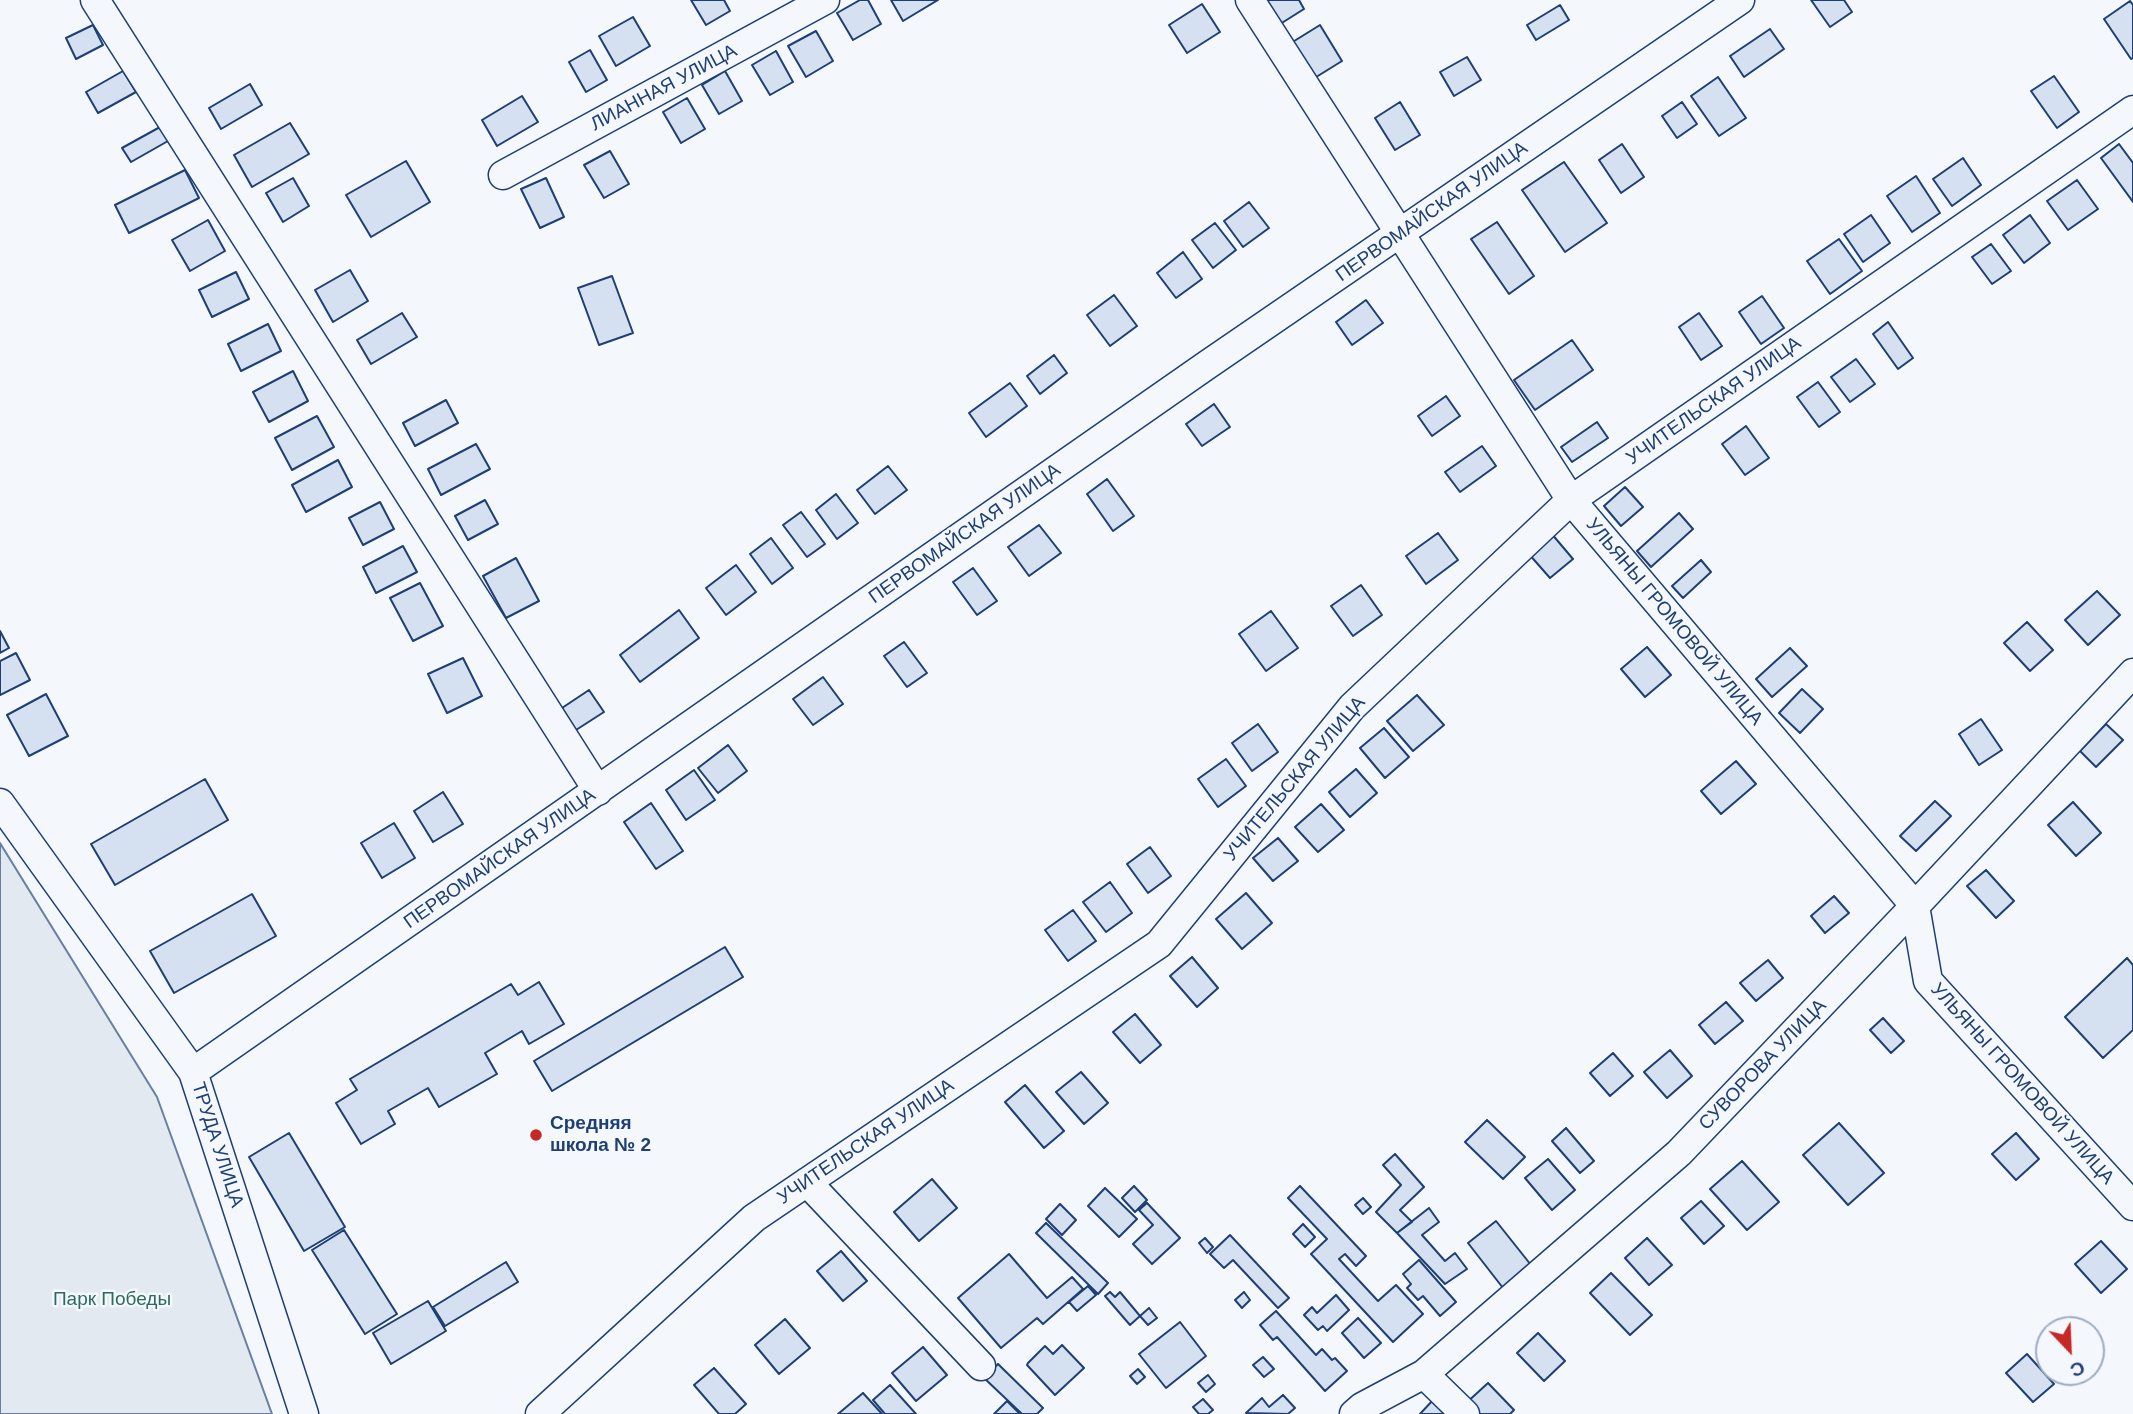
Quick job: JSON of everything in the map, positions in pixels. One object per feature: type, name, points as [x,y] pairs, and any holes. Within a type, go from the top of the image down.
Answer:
[{"type":"street","points":[[95,0],[598,791]]},
{"type":"street","name":"ЛИАННАЯ УЛИЦА","points":[[503,175],[825,0]]},
{"type":"street","name":"УЛЬЯНЫ ГРОМОВОЙ УЛИЦА","points":[[1250,0],[1570,500],[1915,906],[1928,981],[2133,1206]]},
{"type":"street","name":"ПЕРВОМАЙСКАЯ УЛИЦА","points":[[193,1072],[1195,373],[1400,234],[1721,5]]},
{"type":"street","name":"УЧИТЕЛЬСКАЯ УЛИЦА","points":[[540,1414],[754,1218],[1159,944],[1352,707],[1570,500],[2133,110]]},
{"type":"street","name":"СУВОРОВА УЛИЦА","points":[[1354,1414],[1362,1407],[1424,1374],[1679,1153],[2133,673]]},
{"type":"street","name":"ТРУДА УЛИЦА","points":[[0,803],[193,1072],[304,1414]]},
{"type":"street","points":[[807,1182],[981,1366]]},
{"type":"street","points":[[1424,1374],[1465,1414]]},
{"type":"green space","name":"Парк Победы","points":[[0,843],[157,1097],[272,1414],[0,1414]]},
{"type":"building","points":[[691,0],[724,0],[730,11],[706,25]]},
{"type":"building","points":[[860,0],[868,0],[881,24],[853,40],[837,13]]},
{"type":"building","points":[[891,0],[938,0],[903,21]]},
{"type":"building","points":[[1265,0],[1299,0],[1304,9],[1277,26]]},
{"type":"building","points":[[1811,0],[1844,0],[1852,12],[1830,27]]},
{"type":"building","points":[[2130,1],[2133,5],[2131,59],[2104,19]]},
{"type":"building","points":[[1202,4],[1220,32],[1187,53],[1169,25]]},
{"type":"building","points":[[1560,5],[1569,20],[1536,40],[1527,25]]},
{"type":"building","points":[[633,17],[650,46],[616,66],[599,36]]},
{"type":"building","points":[[93,25],[103,45],[76,59],[66,38]]},
{"type":"building","points":[[1320,25],[1342,61],[1313,79],[1291,43]]},
{"type":"building","points":[[1770,29],[1784,49],[1744,77],[1730,56]]},
{"type":"building","points":[[816,31],[833,61],[806,77],[788,46]]},
{"type":"building","points":[[590,50],[607,80],[586,92],[569,62]]},
{"type":"building","points":[[776,51],[793,82],[770,95],[752,65]]},
{"type":"building","points":[[1467,57],[1481,80],[1454,96],[1440,72]]},
{"type":"building","points":[[123,71],[136,92],[98,113],[86,92]]},
{"type":"building","points":[[725,71],[742,101],[719,114],[702,85]]},
{"type":"building","points":[[2054,76],[2079,112],[2057,128],[2031,91]]},
{"type":"building","points":[[1718,77],[1746,118],[1719,136],[1691,96]]},
{"type":"building","points":[[250,84],[262,105],[221,129],[209,108]]},
{"type":"building","points":[[522,96],[538,122],[497,146],[482,120]]},
{"type":"building","points":[[687,98],[705,129],[681,143],[663,112]]},
{"type":"building","points":[[1400,102],[1420,135],[1395,150],[1375,118]]},
{"type":"building","points":[[1682,102],[1697,124],[1677,138],[1662,116]]},
{"type":"building","points":[[290,123],[309,154],[252,187],[234,155]]},
{"type":"building","points":[[160,127],[168,141],[131,162],[122,148]]},
{"type":"building","points":[[1622,144],[1644,177],[1621,193],[1599,160]]},
{"type":"building","points":[[2119,144],[2133,163],[2133,202],[2101,158]]},
{"type":"building","points":[[610,151],[629,184],[604,198],[584,165]]},
{"type":"building","points":[[1963,158],[1981,185],[1952,206],[1933,179]]},
{"type":"building","points":[[406,161],[430,202],[371,237],[346,195]]},
{"type":"building","points":[[1564,162],[1607,223],[1565,252],[1522,190]]},
{"type":"building","points":[[185,170],[199,198],[129,233],[115,205]]},
{"type":"building","points":[[1916,176],[1940,213],[1912,232],[1887,196]]},
{"type":"building","points":[[293,178],[309,206],[283,222],[266,193]]},
{"type":"building","points":[[546,178],[564,217],[540,228],[521,189]]},
{"type":"building","points":[[2077,180],[2098,209],[2068,230],[2047,201]]},
{"type":"building","points":[[1249,202],[1269,228],[1243,247],[1224,221]]},
{"type":"building","points":[[1871,215],[1890,243],[1863,262],[1844,234]]},
{"type":"building","points":[[2030,215],[2050,243],[2024,263],[2003,235]]},
{"type":"building","points":[[208,220],[225,251],[190,271],[172,240]]},
{"type":"building","points":[[1497,222],[1534,276],[1509,294],[1471,239]]},
{"type":"building","points":[[1215,223],[1236,250],[1213,268],[1192,240]]},
{"type":"building","points":[[1839,239],[1862,271],[1830,294],[1807,261]]},
{"type":"building","points":[[1991,244],[2011,271],[1992,284],[1972,257]]},
{"type":"building","points":[[1183,252],[1202,279],[1176,298],[1157,273]]},
{"type":"building","points":[[350,270],[368,301],[333,322],[315,290]]},
{"type":"building","points":[[236,272],[249,299],[212,317],[199,290]]},
{"type":"building","points":[[612,276],[633,333],[599,345],[578,288]]},
{"type":"building","points":[[1114,295],[1137,326],[1110,346],[1087,315]]},
{"type":"building","points":[[1762,296],[1784,328],[1761,344],[1739,312]]},
{"type":"building","points":[[1366,300],[1383,323],[1352,345],[1336,322]]},
{"type":"building","points":[[402,313],[417,337],[371,364],[357,340]]},
{"type":"building","points":[[1699,313],[1722,346],[1701,360],[1679,327]]},
{"type":"building","points":[[1888,322],[1913,358],[1898,369],[1873,334]]},
{"type":"building","points":[[268,324],[281,351],[241,371],[228,344]]},
{"type":"building","points":[[1572,340],[1593,370],[1535,410],[1514,380]]},
{"type":"building","points":[[1054,355],[1067,373],[1040,394],[1027,376]]},
{"type":"building","points":[[1856,359],[1875,384],[1850,402],[1831,377]]},
{"type":"building","points":[[293,371],[308,401],[269,422],[253,392]]},
{"type":"building","points":[[1818,382],[1840,412],[1819,427],[1797,397]]},
{"type":"building","points":[[1010,383],[1027,406],[986,437],[969,413]]},
{"type":"building","points":[[1446,396],[1460,416],[1432,436],[1418,416]]},
{"type":"building","points":[[446,400],[458,423],[415,446],[403,423]]},
{"type":"building","points":[[1214,404],[1230,427],[1202,446],[1186,424]]},
{"type":"building","points":[[317,416],[334,447],[292,470],[275,438]]},
{"type":"building","points":[[1597,422],[1608,438],[1572,462],[1561,447]]},
{"type":"building","points":[[1746,426],[1769,458],[1745,475],[1722,444]]},
{"type":"building","points":[[476,444],[490,469],[441,495],[428,469]]},
{"type":"building","points":[[1482,446],[1496,466],[1460,492],[1445,472]]},
{"type":"building","points":[[338,460],[352,487],[306,512],[292,485]]},
{"type":"building","points":[[888,466],[907,490],[875,514],[857,490]]},
{"type":"building","points":[[1107,479],[1134,516],[1113,531],[1087,494]]},
{"type":"building","points":[[1625,487],[1643,507],[1621,526],[1604,506]]},
{"type":"building","points":[[836,494],[858,523],[837,539],[816,510]]},
{"type":"building","points":[[485,500],[498,524],[468,540],[455,516]]},
{"type":"building","points":[[380,502],[394,529],[363,545],[349,518]]},
{"type":"building","points":[[801,512],[825,544],[807,557],[783,525]]},
{"type":"building","points":[[1679,513],[1693,529],[1651,567],[1637,551]]},
{"type":"building","points":[[1039,525],[1061,553],[1029,576],[1008,547]]},
{"type":"building","points":[[1438,533],[1458,560],[1426,584],[1406,556]]},
{"type":"building","points":[[1551,533],[1573,559],[1550,578],[1528,553]]},
{"type":"building","points":[[771,538],[793,568],[772,584],[750,554]]},
{"type":"building","points":[[403,546],[417,572],[376,593],[363,567]]},
{"type":"building","points":[[516,558],[539,601],[506,618],[483,576]]},
{"type":"building","points":[[1701,560],[1711,572],[1683,598],[1672,586]]},
{"type":"building","points":[[736,565],[756,592],[726,615],[706,588]]},
{"type":"building","points":[[973,568],[997,601],[977,615],[953,582]]},
{"type":"building","points":[[420,583],[443,626],[413,641],[390,598]]},
{"type":"building","points":[[1361,585],[1382,615],[1353,636],[1331,606]]},
{"type":"building","points":[[2097,591],[2120,615],[2088,645],[2065,620]]},
{"type":"building","points":[[679,610],[699,638],[640,682],[620,655]]},
{"type":"building","points":[[1271,611],[1298,648],[1266,671],[1239,634]]},
{"type":"building","points":[[2027,622],[2053,650],[2030,671],[2004,643]]},
{"type":"building","points":[[0,631],[9,648],[0,653]]},
{"type":"building","points":[[904,642],[927,673],[907,687],[884,656]]},
{"type":"building","points":[[1647,647],[1671,675],[1645,697],[1621,669]]},
{"type":"building","points":[[1790,648],[1807,666],[1772,697],[1756,679]]},
{"type":"building","points":[[16,653],[30,680],[0,695],[0,661]]},
{"type":"building","points":[[463,658],[482,696],[447,713],[428,674]]},
{"type":"building","points":[[823,677],[843,704],[813,725],[793,699]]},
{"type":"building","points":[[1802,689],[1823,709],[1800,733],[1779,713]]},
{"type":"building","points":[[589,690],[604,712],[576,730],[562,708]]},
{"type":"building","points":[[46,694],[68,736],[29,756],[7,715]]},
{"type":"building","points":[[1417,695],[1444,725],[1413,751],[1387,721]]},
{"type":"building","points":[[1981,719],[2002,750],[1979,765],[1959,734]]},
{"type":"building","points":[[1258,724],[1278,752],[1252,771],[1232,743]]},
{"type":"building","points":[[2106,724],[2123,740],[2096,767],[2080,751]]},
{"type":"building","points":[[1384,728],[1409,757],[1385,778],[1360,748]]},
{"type":"building","points":[[728,745],[747,771],[718,793],[698,768]]},
{"type":"building","points":[[1226,759],[1246,786],[1218,807],[1198,779]]},
{"type":"building","points":[[1736,761],[1756,784],[1721,814],[1701,791]]},
{"type":"building","points":[[1356,769],[1377,793],[1350,817],[1329,792]]},
{"type":"building","points":[[694,770],[715,800],[686,820],[666,790]]},
{"type":"building","points":[[205,779],[228,820],[115,885],[91,844]]},
{"type":"building","points":[[443,792],[463,824],[433,842],[414,811]]},
{"type":"building","points":[[1935,801],[1951,816],[1916,851],[1900,836]]},
{"type":"building","points":[[2073,802],[2101,833],[2076,856],[2048,825]]},
{"type":"building","points":[[651,803],[683,851],[656,869],[624,822]]},
{"type":"building","points":[[1321,804],[1344,830],[1318,852],[1295,827]]},
{"type":"building","points":[[394,823],[415,858],[382,878],[361,843]]},
{"type":"building","points":[[1278,838],[1298,861],[1273,881],[1253,858]]},
{"type":"building","points":[[1150,847],[1171,876],[1148,893],[1127,864]]},
{"type":"building","points":[[1986,870],[2014,901],[1996,918],[1967,886]]},
{"type":"building","points":[[1110,882],[1132,913],[1106,932],[1083,902]]},
{"type":"building","points":[[1246,893],[1272,923],[1242,949],[1216,919]]},
{"type":"building","points":[[252,894],[276,936],[174,993],[150,951]]},
{"type":"building","points":[[1834,896],[1849,913],[1825,933],[1811,916]]},
{"type":"building","points":[[1073,910],[1096,941],[1068,961],[1045,930]]},
{"type":"building","points":[[725,947],[743,977],[552,1091],[534,1061]]},
{"type":"building","points":[[1192,957],[1218,988],[1197,1007],[1170,976]]},
{"type":"building","points":[[2127,958],[2133,965],[2133,1030],[2103,1058],[2065,1017]]},
{"type":"building","points":[[1768,960],[1783,978],[1756,1001],[1740,983]]},
{"type":"building","points":[[539,982],[564,1024],[529,1044],[522,1031],[485,1053],[497,1074],[439,1107],[428,1088],[388,1111],[395,1124],[361,1144],[336,1103],[357,1090],[350,1079],[511,984],[518,995]]},
{"type":"building","points":[[1726,1002],[1743,1021],[1715,1044],[1699,1025]]},
{"type":"building","points":[[1135,1014],[1161,1045],[1140,1063],[1113,1032]]},
{"type":"building","points":[[1883,1018],[1904,1041],[1891,1053],[1870,1030]]},
{"type":"building","points":[[1670,1050],[1692,1076],[1667,1098],[1644,1072]]},
{"type":"building","points":[[1613,1053],[1633,1076],[1610,1096],[1590,1073]]},
{"type":"building","points":[[1081,1072],[1108,1103],[1084,1124],[1056,1092]]},
{"type":"building","points":[[1025,1085],[1064,1131],[1044,1148],[1005,1102]]},
{"type":"building","points":[[1487,1120],[1525,1157],[1503,1179],[1465,1142]]},
{"type":"building","points":[[1839,1123],[1884,1173],[1848,1205],[1803,1155]]},
{"type":"building","points":[[1566,1128],[1594,1161],[1580,1173],[1552,1141]]},
{"type":"building","points":[[289,1133],[345,1227],[304,1251],[249,1157]]},
{"type":"building","points":[[2016,1133],[2039,1159],[2016,1180],[1992,1154]]},
{"type":"building","points":[[1395,1154],[1424,1187],[1400,1210],[1412,1222],[1397,1233],[1376,1212],[1401,1185],[1383,1165]]},
{"type":"building","points":[[1548,1159],[1575,1190],[1552,1210],[1525,1178]]},
{"type":"building","points":[[1742,1161],[1779,1202],[1747,1230],[1710,1189]]},
{"type":"building","points":[[932,1179],[957,1208],[919,1241],[894,1212]]},
{"type":"building","points":[[1134,1186],[1147,1200],[1135,1212],[1122,1198]]},
{"type":"building","points":[[1300,1186],[1366,1256],[1356,1266],[1345,1254],[1339,1259],[1378,1301],[1396,1285],[1423,1314],[1393,1342],[1311,1254],[1327,1239],[1288,1198]]},
{"type":"building","points":[[1105,1188],[1137,1219],[1119,1237],[1088,1206]]},
{"type":"building","points":[[1363,1198],[1371,1207],[1363,1214],[1355,1205]]},
{"type":"building","points":[[1701,1201],[1724,1226],[1704,1244],[1681,1218]]},
{"type":"building","points":[[1147,1203],[1180,1238],[1152,1264],[1133,1244],[1153,1225],[1139,1210]]},
{"type":"building","points":[[1060,1204],[1076,1220],[1062,1235],[1046,1219]]},
{"type":"building","points":[[1429,1208],[1439,1222],[1422,1235],[1445,1261],[1455,1253],[1467,1269],[1445,1284],[1397,1233]]},
{"type":"building","points":[[1496,1221],[1531,1265],[1503,1288],[1468,1243]]},
{"type":"building","points":[[1046,1223],[1108,1283],[1098,1294],[1036,1233]]},
{"type":"building","points":[[1303,1224],[1315,1237],[1305,1247],[1293,1234]]},
{"type":"building","points":[[344,1230],[397,1314],[365,1334],[312,1250]]},
{"type":"building","points":[[1230,1235],[1289,1298],[1278,1308],[1233,1260],[1224,1268],[1210,1254]]},
{"type":"building","points":[[1205,1238],[1213,1247],[1207,1253],[1199,1243]]},
{"type":"building","points":[[1647,1238],[1672,1265],[1649,1285],[1625,1258]]},
{"type":"building","points":[[2101,1241],[2127,1269],[2101,1293],[2075,1264]]},
{"type":"building","points":[[841,1251],[867,1281],[843,1301],[817,1271]]},
{"type":"building","points":[[1009,1254],[1047,1298],[1072,1277],[1083,1289],[1043,1324],[1037,1318],[1001,1348],[958,1298]]},
{"type":"building","points":[[1419,1260],[1456,1302],[1440,1316],[1423,1296],[1418,1300],[1407,1288],[1411,1284],[1403,1274]]},
{"type":"building","points":[[506,1262],[518,1282],[445,1326],[433,1307]]},
{"type":"building","points":[[1611,1273],[1652,1315],[1630,1335],[1590,1293]]},
{"type":"building","points":[[1088,1286],[1096,1295],[1077,1311],[1069,1302]]},
{"type":"building","points":[[1110,1292],[1115,1297],[1120,1292],[1140,1316],[1130,1325],[1105,1296]]},
{"type":"building","points":[[1244,1292],[1250,1300],[1242,1308],[1235,1300]]},
{"type":"building","points":[[1336,1295],[1349,1310],[1327,1331],[1323,1326],[1318,1330],[1304,1315],[1312,1307],[1317,1313]]},
{"type":"building","points":[[428,1301],[446,1331],[391,1364],[373,1333]]},
{"type":"building","points":[[1149,1308],[1157,1318],[1148,1325],[1140,1316]]},
{"type":"building","points":[[1276,1311],[1316,1355],[1322,1349],[1347,1371],[1325,1391],[1277,1337],[1273,1340],[1260,1325]]},
{"type":"building","points":[[1358,1318],[1381,1343],[1364,1358],[1342,1333]]},
{"type":"building","points":[[785,1319],[810,1348],[779,1374],[755,1345]]},
{"type":"building","points":[[1180,1322],[1206,1356],[1166,1388],[1139,1354]]},
{"type":"building","points":[[1538,1333],[1565,1361],[1544,1381],[1517,1353]]},
{"type":"building","points":[[1062,1345],[1084,1368],[1055,1395],[1027,1365],[1045,1346],[1053,1354]]},
{"type":"building","points":[[923,1347],[947,1375],[916,1401],[892,1373]]},
{"type":"building","points":[[2027,1354],[2035,1363],[2035,1386],[2052,1386],[2033,1402],[2006,1373]]},
{"type":"building","points":[[1263,1357],[1274,1369],[1264,1377],[1253,1365]]},
{"type":"building","points":[[998,1364],[1043,1408],[1037,1414],[1022,1414],[984,1378]]},
{"type":"building","points":[[714,1368],[746,1404],[735,1414],[719,1414],[694,1385]]},
{"type":"building","points":[[1138,1369],[1145,1377],[1137,1384],[1130,1376]]},
{"type":"building","points":[[1208,1375],[1215,1384],[1206,1392],[1198,1383]]},
{"type":"building","points":[[1488,1383],[1514,1410],[1510,1414],[1473,1414],[1464,1405]]},
{"type":"building","points":[[890,1385],[916,1414],[885,1414],[873,1400]]},
{"type":"building","points":[[863,1393],[882,1414],[838,1414]]},
{"type":"building","points":[[1283,1395],[1295,1408],[1288,1414],[1246,1413],[1262,1398],[1269,1407]]},
{"type":"building","points":[[1203,1399],[1213,1410],[1208,1414],[1199,1414],[1193,1407]]},
{"type":"building","points":[[1433,1400],[1447,1414],[1420,1414]]},
{"type":"building","points":[[1007,1401],[1020,1414],[994,1414]]},
{"type":"place","name":"Средняя школа № 2","points":[[536,1135]]}]
